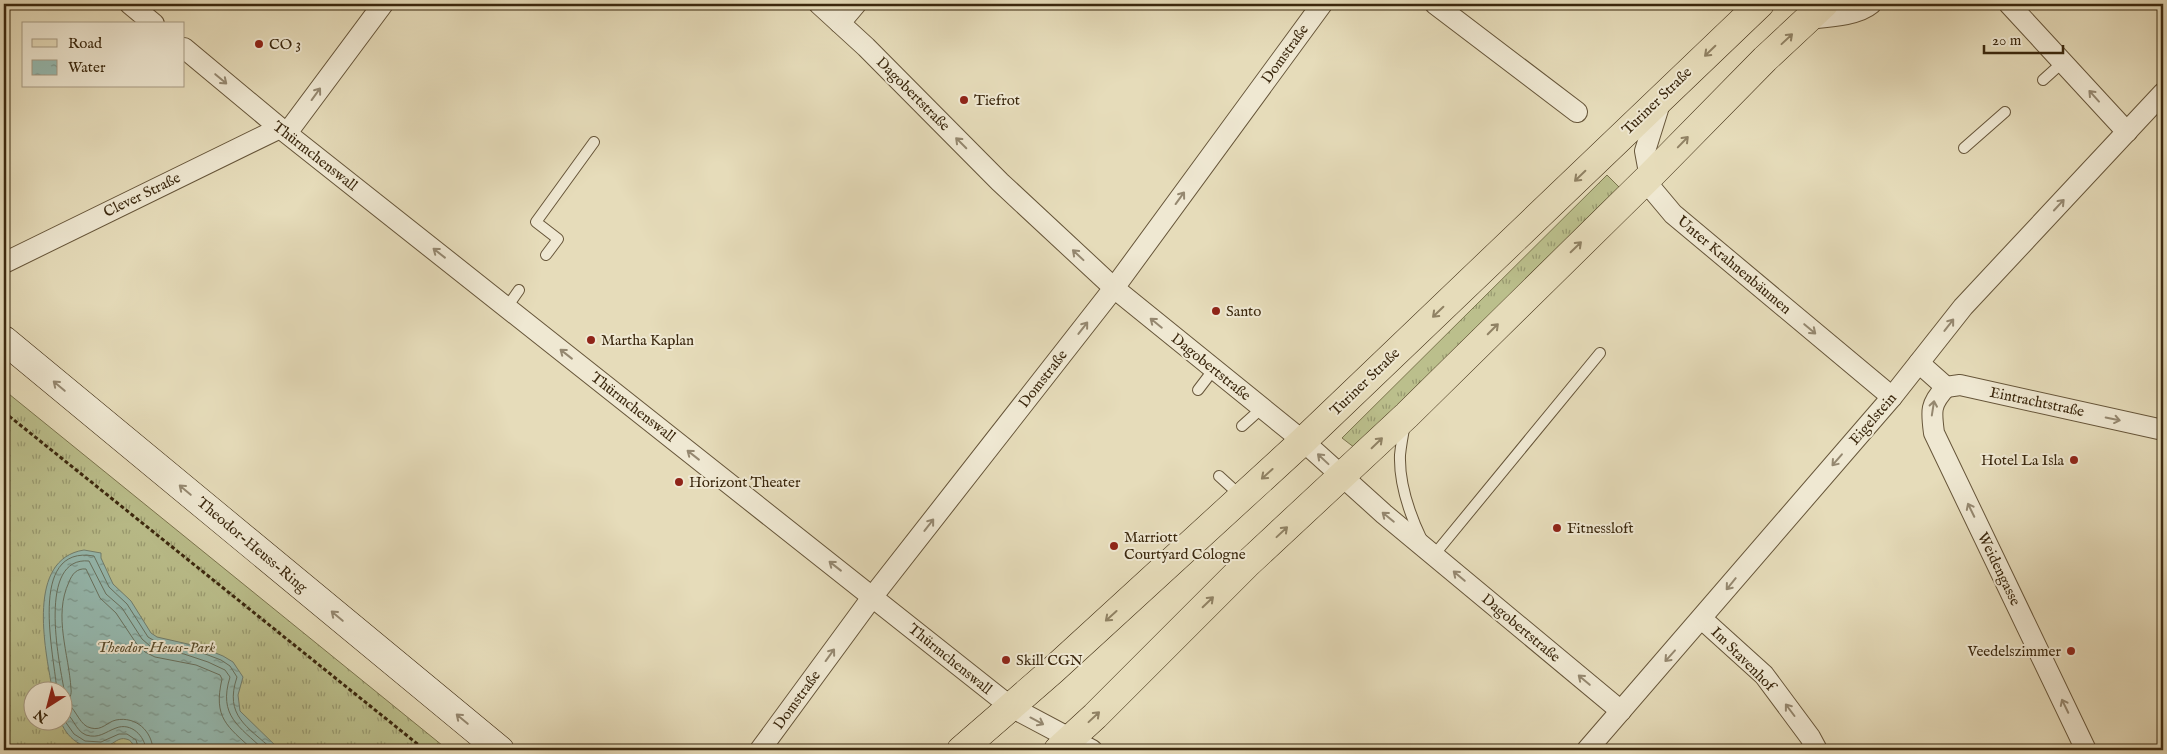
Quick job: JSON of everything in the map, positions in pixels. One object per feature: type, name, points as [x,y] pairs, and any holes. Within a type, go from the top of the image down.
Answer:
[{"type":"main road","name":"Turiner Straße","points":[[961,750],[1011,707],[1303,441],[1760,4]]},
{"type":"main road","points":[[1074,746],[1246,565],[1407,415],[1649,177],[1765,59],[1816,11]]},
{"type":"main road","name":"Theodor-Heuss-Ring","points":[[4,340],[500,750]]},
{"type":"street","points":[[130,4],[152,22]]},
{"type":"street","points":[[283,131],[383,4]]},
{"type":"street","name":"Dagobertstraße","points":[[819,4],[1000,182],[1114,288],[1303,441],[1342,477],[1621,711]]},
{"type":"street","points":[[840,23],[856,4]]},
{"type":"street","name":"Domstraße","points":[[760,750],[873,596],[1114,288],[1322,4]]},
{"type":"street","points":[[1435,4],[1578,112]]},
{"type":"street","points":[[1816,11],[1838,16],[1866,8],[1871,4]]},
{"type":"street","points":[[2010,4],[2127,132]]},
{"type":"street","name":"Thürmchenswall","points":[[185,49],[283,131],[1011,707],[1074,746]]},
{"type":"street","name":"Eigelstein","points":[[1587,750],[1892,398],[1963,307],[2163,93]]},
{"type":"street","name":"Unter Krahnenbäumen","points":[[1661,97],[1645,151],[1652,189],[1673,214],[1892,398]]},
{"type":"street","name":"Clever Straße","points":[[4,263],[283,131]]},
{"type":"street","points":[[1919,363],[1946,387]]},
{"type":"street","name":"Eintrachtstraße","points":[[1946,387],[1960,385],[2163,430]]},
{"type":"street","name":"Weidengasse","points":[[1946,387],[1934,399],[1931,416],[1934,433],[2086,750]]},
{"type":"street","name":"Im Stavenhof","points":[[1702,619],[1764,675],[1810,736],[1817,750]]},
{"type":"lane","points":[[2042,80],[2063,62]]},
{"type":"lane","points":[[1964,148],[2005,112]]},
{"type":"lane","points":[[546,255],[558,238],[536,222],[594,142]]},
{"type":"lane","points":[[507,307],[520,290]]},
{"type":"lane","points":[[1407,415],[1400,455],[1403,478],[1409,513],[1430,551],[1600,353]]},
{"type":"lane","points":[[1198,390],[1214,369]]},
{"type":"lane","points":[[1242,426],[1262,408]]},
{"type":"lane","points":[[1219,476],[1242,497]]},
{"type":"path","points":[[4,412],[425,750]]},
{"type":"path","points":[[4,732],[8,750]]},
{"type":"green space","points":[[1607,175],[1619,187],[1355,448],[1342,438]]},
{"type":"green space","name":"Theodor-Heuss-Park","points":[[4,390],[448,750],[4,750]]},
{"type":"water","points":[[84,550],[101,553],[101,558],[113,584],[131,601],[151,633],[157,637],[201,647],[233,662],[243,677],[238,695],[240,711],[280,750],[135,750],[131,742],[123,739],[108,746],[93,748],[80,744],[68,735],[66,732],[72,732],[72,682],[51,682],[44,629],[44,607],[47,587],[54,570],[66,557]]},
{"type":"place","name":"CO 3","points":[[259,44]]},
{"type":"place","name":"Tiefrot","points":[[964,100]]},
{"type":"place","name":"Santo","points":[[1216,311]]},
{"type":"place","name":"Martha Kaplan","points":[[591,340]]},
{"type":"place","name":"Hotel La Isla","points":[[2074,460]]},
{"type":"place","name":"Horizont Theater","points":[[679,482]]},
{"type":"place","name":"Fitnessloft","points":[[1557,528]]},
{"type":"place","name":"Marriott Courtyard Cologne","points":[[1114,546]]},
{"type":"place","name":"Veedelszimmer","points":[[2071,651]]},
{"type":"place","name":"Skill CGN","points":[[1006,660]]}]
